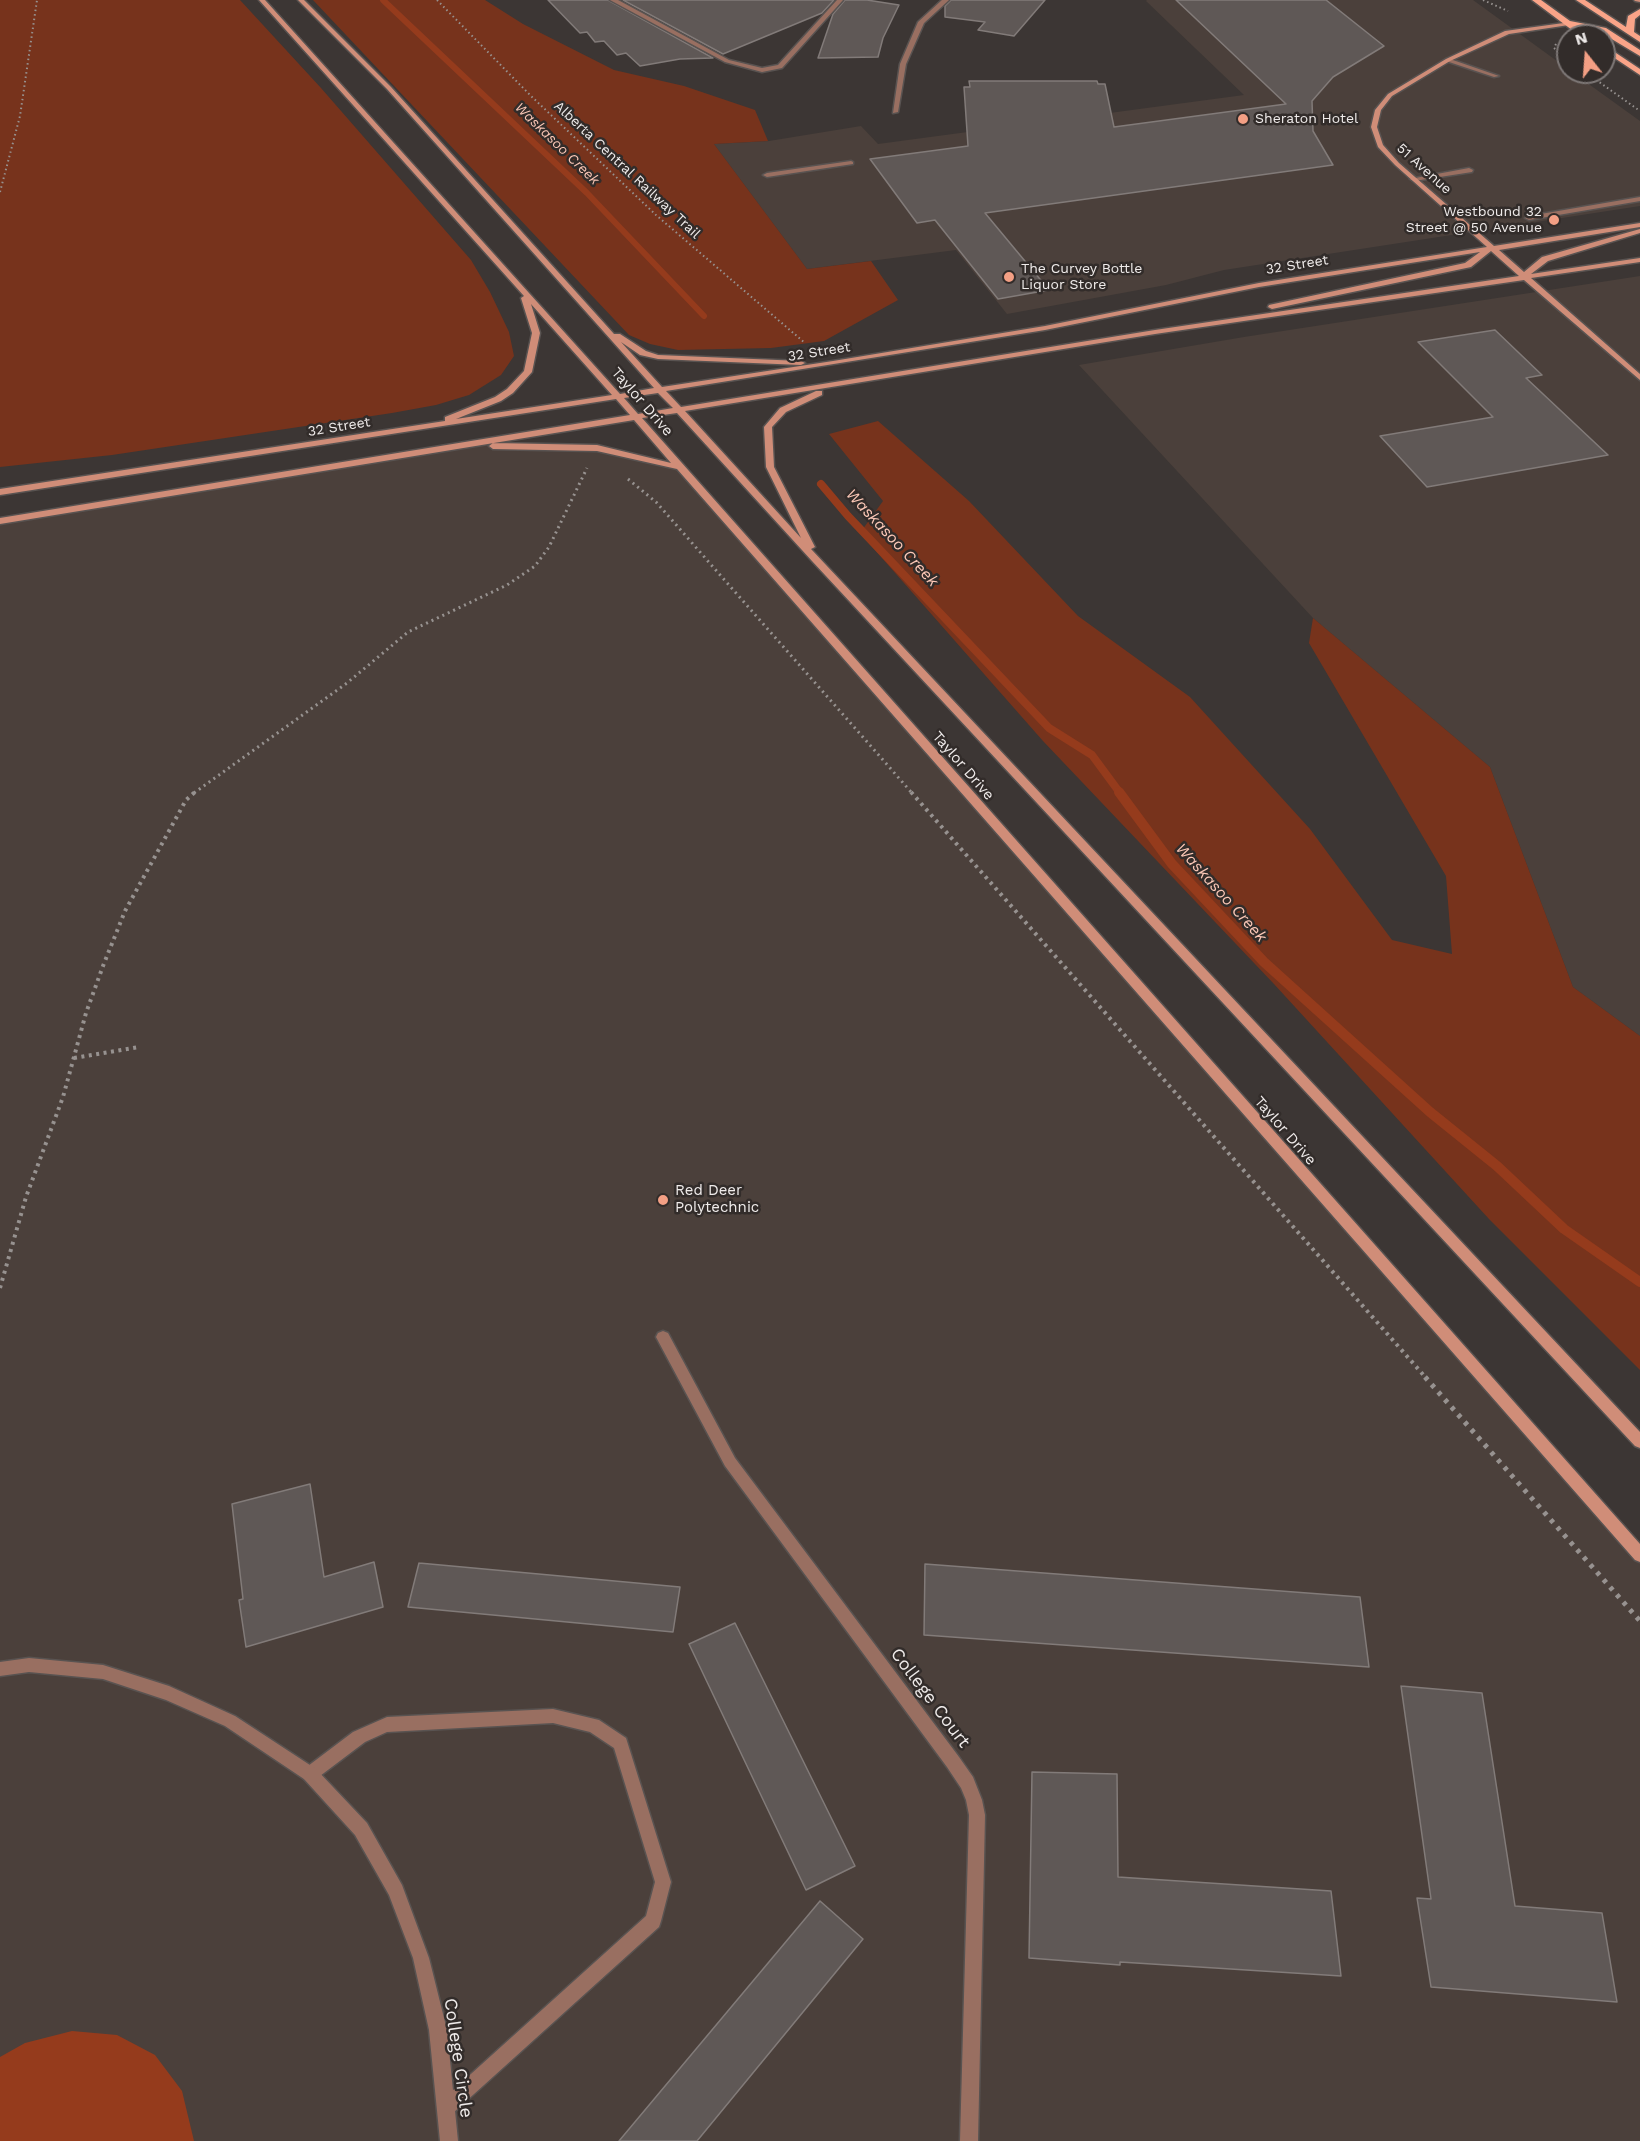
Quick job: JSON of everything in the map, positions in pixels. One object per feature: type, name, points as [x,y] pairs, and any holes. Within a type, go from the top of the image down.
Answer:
[{"type":"main road","name":"Taylor Drive","points":[[262,0],[636,417],[1640,1555]]},
{"type":"main road","name":"Taylor Drive","points":[[301,0],[397,97],[815,559],[1640,1442]]},
{"type":"main road","points":[[1536,0],[1569,23],[1603,30],[1640,54]]},
{"type":"main road","points":[[1580,0],[1640,40]]},
{"type":"main road","points":[[1630,33],[1631,18],[1640,10]]},
{"type":"main road","name":"51 Avenue","points":[[1569,23],[1507,32],[1448,60],[1399,88],[1383,102],[1375,119],[1376,136],[1380,146],[1414,179],[1640,378]]},
{"type":"main road","points":[[1616,55],[1640,72]]},
{"type":"main road","name":"32 Street","points":[[0,492],[419,429],[833,363],[1045,328],[1259,285],[1640,225]]},
{"type":"main road","points":[[1523,277],[1545,259],[1640,231]]},
{"type":"main road","points":[[1155,332],[1468,265],[1491,247]]},
{"type":"main road","points":[[0,521],[1155,332],[1640,260]]},
{"type":"main road","points":[[419,429],[498,399],[525,376],[528,372],[536,333],[524,294]]},
{"type":"main road","points":[[602,326],[644,353],[658,357],[833,363]]},
{"type":"main road","points":[[815,559],[770,467],[768,427],[783,410],[801,399],[846,383]]},
{"type":"main road","points":[[453,446],[580,446],[630,454],[679,466]]},
{"type":"street","points":[[613,0],[727,61],[762,70],[780,67],[840,0]]},
{"type":"street","points":[[895,112],[903,64],[921,22],[946,0]]},
{"type":"street","points":[[1448,60],[1496,76]]},
{"type":"street","points":[[767,175],[851,163]]},
{"type":"street","points":[[1414,179],[1469,170]]},
{"type":"street","points":[[1529,218],[1640,199]]},
{"type":"street","name":"College Court","points":[[663,1337],[730,1462],[953,1762],[967,1783],[974,1800],[977,1815],[969,2141]]},
{"type":"street","name":"College Circle","points":[[0,1669],[28,1665],[103,1672],[169,1693],[230,1721],[309,1774],[361,1829],[396,1891],[421,1958],[438,2030],[449,2141]]},
{"type":"street","points":[[309,1774],[359,1737],[387,1725],[553,1716],[594,1725],[620,1743],[663,1882],[653,1921],[447,2107]]},
{"type":"path","points":[[0,192],[20,116],[37,0]]},
{"type":"path","name":"Alberta Central Railway Trail","points":[[437,0],[530,95],[656,215],[810,347]]},
{"type":"path","points":[[1602,84],[1640,111]]},
{"type":"path","points":[[0,1288],[26,1197],[63,1097],[86,1014],[125,911],[186,800],[207,782],[347,683],[408,632],[507,585],[535,566],[549,547],[591,461]]},
{"type":"path","points":[[588,466],[595,467]]},
{"type":"path","points":[[622,476],[633,481],[656,502],[1640,1621]]},
{"type":"path","points":[[74,1058],[139,1047]]},
{"type":"shaded area","points":[[0,0],[240,0],[321,88],[471,260],[490,292],[509,332],[514,356],[501,375],[469,395],[436,405],[112,455],[0,467]]},
{"type":"shaded area","points":[[313,0],[485,0],[523,24],[614,70],[684,86],[755,110],[768,141],[714,144],[807,269],[871,261],[898,300],[824,341],[771,348],[678,350],[650,344],[629,335]]},
{"type":"shaded area","points":[[1473,0],[1556,60],[1556,84],[1589,84],[1640,121],[1640,206],[1224,270],[1166,285],[1007,314],[956,250],[807,269],[714,144],[769,141],[861,126],[878,144],[1244,95],[1146,1]]},
{"type":"shaded area","points":[[1640,276],[1640,1036],[1573,987],[1490,767],[1313,618],[1079,365],[1244,337]]},
{"type":"shaded area","points":[[878,421],[969,501],[1078,616],[1190,697],[1310,829],[1392,940],[1452,954],[1446,876],[1309,643],[1313,618],[1490,767],[1573,987],[1640,1036],[1640,1370],[1489,1219],[1274,984],[1043,741],[860,533],[883,501],[829,434]]},
{"type":"shaded area","name":"Red Deer Polytechnic","points":[[453,446],[580,446],[679,467],[1640,1555],[1640,2141],[0,2141],[0,520]]},
{"type":"shaded area","points":[[72,2031],[117,2035],[155,2055],[182,2091],[194,2141],[0,2141],[0,2057],[25,2043]]},
{"type":"building","points":[[548,0],[608,0],[713,58],[680,59],[640,66],[626,53],[617,55],[604,41],[595,42],[587,32],[580,33]]},
{"type":"building","points":[[623,0],[834,0],[822,13],[723,54]]},
{"type":"building","points":[[845,0],[867,0],[899,5],[883,38],[878,57],[818,58],[833,14]]},
{"type":"building","points":[[951,0],[1045,0],[1014,36],[978,30],[985,22],[945,17],[945,6]]},
{"type":"building","name":"Sheraton Hotel","points":[[1176,0],[1326,0],[1384,46],[1333,77],[1312,101],[1313,131],[1333,165],[985,213],[1049,290],[998,299],[935,220],[917,223],[870,159],[968,146],[964,87],[970,87],[969,81],[1097,81],[1098,84],[1105,84],[1114,127],[1286,104]]},
{"type":"building","points":[[1495,330],[1542,375],[1526,378],[1608,455],[1427,487],[1380,436],[1493,417],[1418,342]]},
{"type":"building","points":[[310,1484],[324,1577],[374,1562],[383,1607],[246,1647],[239,1600],[243,1599],[232,1504]]},
{"type":"building","points":[[419,1563],[680,1587],[673,1632],[408,1607]]},
{"type":"building","points":[[925,1564],[1360,1597],[1369,1667],[924,1635]]},
{"type":"building","points":[[735,1623],[855,1866],[806,1890],[689,1644]]},
{"type":"building","points":[[1401,1686],[1482,1693],[1515,1906],[1602,1913],[1617,2002],[1431,1987],[1417,1898],[1431,1899]]},
{"type":"building","points":[[1032,1772],[1117,1774],[1118,1877],[1331,1891],[1341,1976],[1029,1958]]},
{"type":"building","points":[[820,1901],[863,1939],[697,2141],[619,2141]]},
{"type":"waterway","name":"Waskasoo Creek","points":[[383,0],[587,193],[704,316]]},
{"type":"waterway","name":"Waskasoo Creek","points":[[821,484],[848,516],[1049,728],[1092,755],[1120,793]]},
{"type":"waterway","name":"Waskasoo Creek","points":[[1119,792],[1172,864],[1264,962],[1430,1112],[1497,1166],[1564,1229],[1640,1282]]},
{"type":"place","name":"Sheraton Hotel","points":[[1243,119]]},
{"type":"place","name":"Westbound 32 Street @ 50 Avenue","points":[[1554,220]]},
{"type":"place","name":"The Curvey Bottle Liquor Store","points":[[1009,277]]},
{"type":"place","name":"Red Deer Polytechnic","points":[[663,1200]]}]
